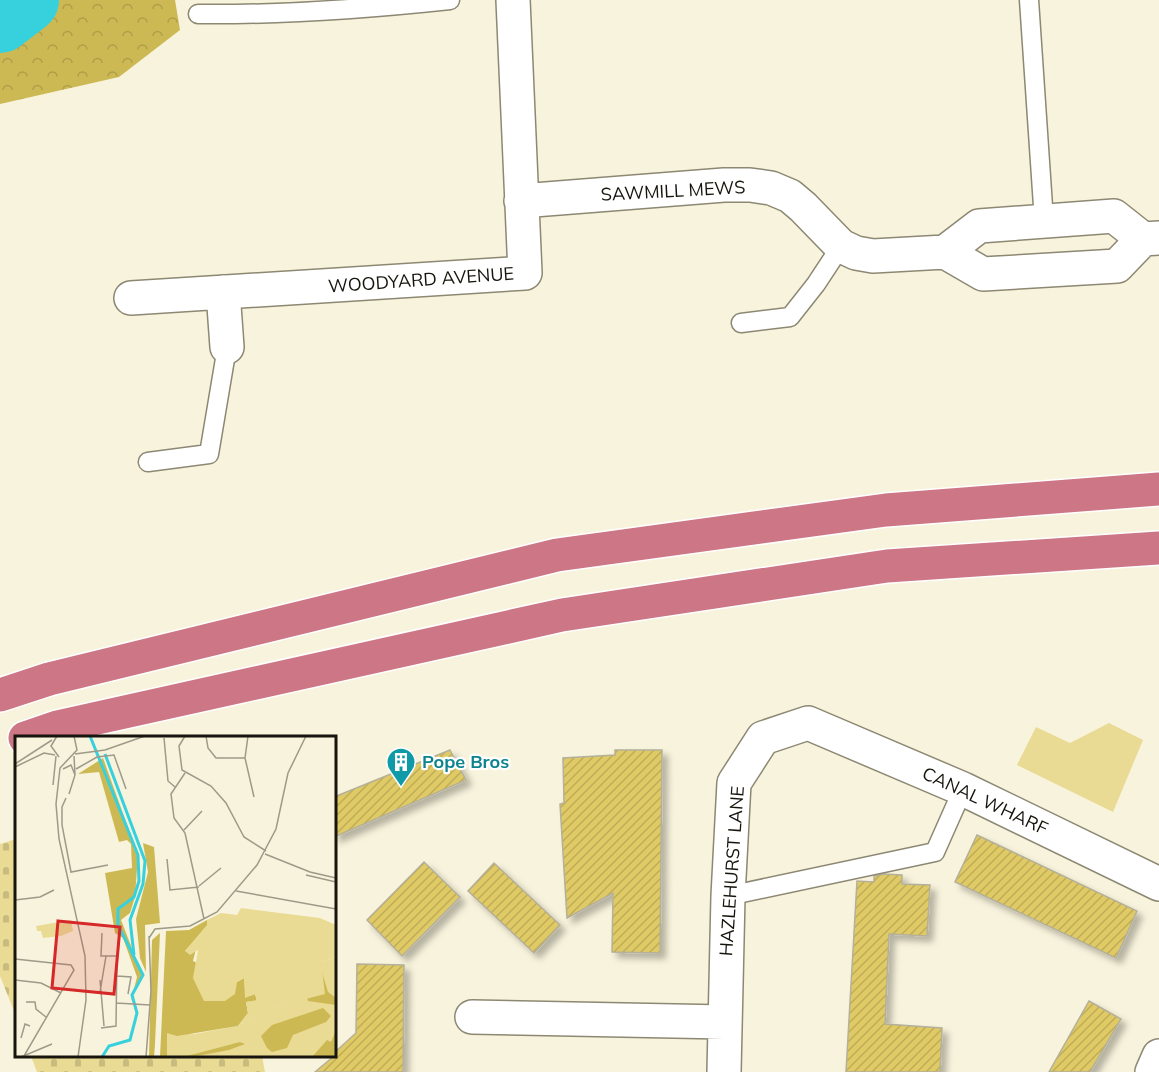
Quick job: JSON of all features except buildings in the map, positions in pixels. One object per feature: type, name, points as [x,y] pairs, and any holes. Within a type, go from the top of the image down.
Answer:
[{"type":"highway","points":[[0,695],[49,679],[557,555],[886,510],[1159,489]]},
{"type":"highway","points":[[31,736],[57,727],[562,615],[887,566],[1159,548]]},
{"type":"highway","points":[[0,746],[15,740]]},
{"type":"street","name":"WOODYARD AVENUE","points":[[130,298],[525,273],[513,0]]},
{"type":"street","name":"SAWMILL MEWS","points":[[521,201],[724,186],[771,188],[790,196],[841,246],[856,253],[873,256],[945,252]]},
{"type":"street","points":[[1114,216],[1151,238],[1117,266],[983,274],[945,252],[979,226],[1044,221],[1114,216]]},
{"type":"street","points":[[224,292],[227,347]]},
{"type":"street","name":"CANAL WHARF","points":[[808,723],[963,789],[1159,884]]},
{"type":"street","name":"HAZLEHURST LANE","points":[[724,1072],[728,896],[734,783],[763,738],[808,723]]},
{"type":"street","points":[[472,1017],[725,1022]]},
{"type":"street","points":[[1152,1072],[1159,1056]]},
{"type":"lane","points":[[198,14],[257,15],[374,8],[450,0]]},
{"type":"lane","points":[[1029,0],[1044,221]]},
{"type":"lane","points":[[741,322],[790,317],[816,284],[841,246]]},
{"type":"lane","points":[[148,462],[209,454],[227,347]]},
{"type":"lane","points":[[728,896],[936,852],[963,789]]},
{"type":"green space","points":[[0,0],[175,0],[180,30],[119,77],[0,104]]},
{"type":"green space","points":[[1109,723],[1143,740],[1113,812],[1017,765],[1036,727],[1070,743]]},
{"type":"green space","points":[[15,839],[15,1014],[0,976],[0,844]]},
{"type":"green space","points":[[31,1057],[262,1057],[265,1072],[37,1072]]},
{"type":"waterway","points":[[0,20],[26,0]]},
{"type":"place","name":"Pope Bros","points":[[401,788]]}]
